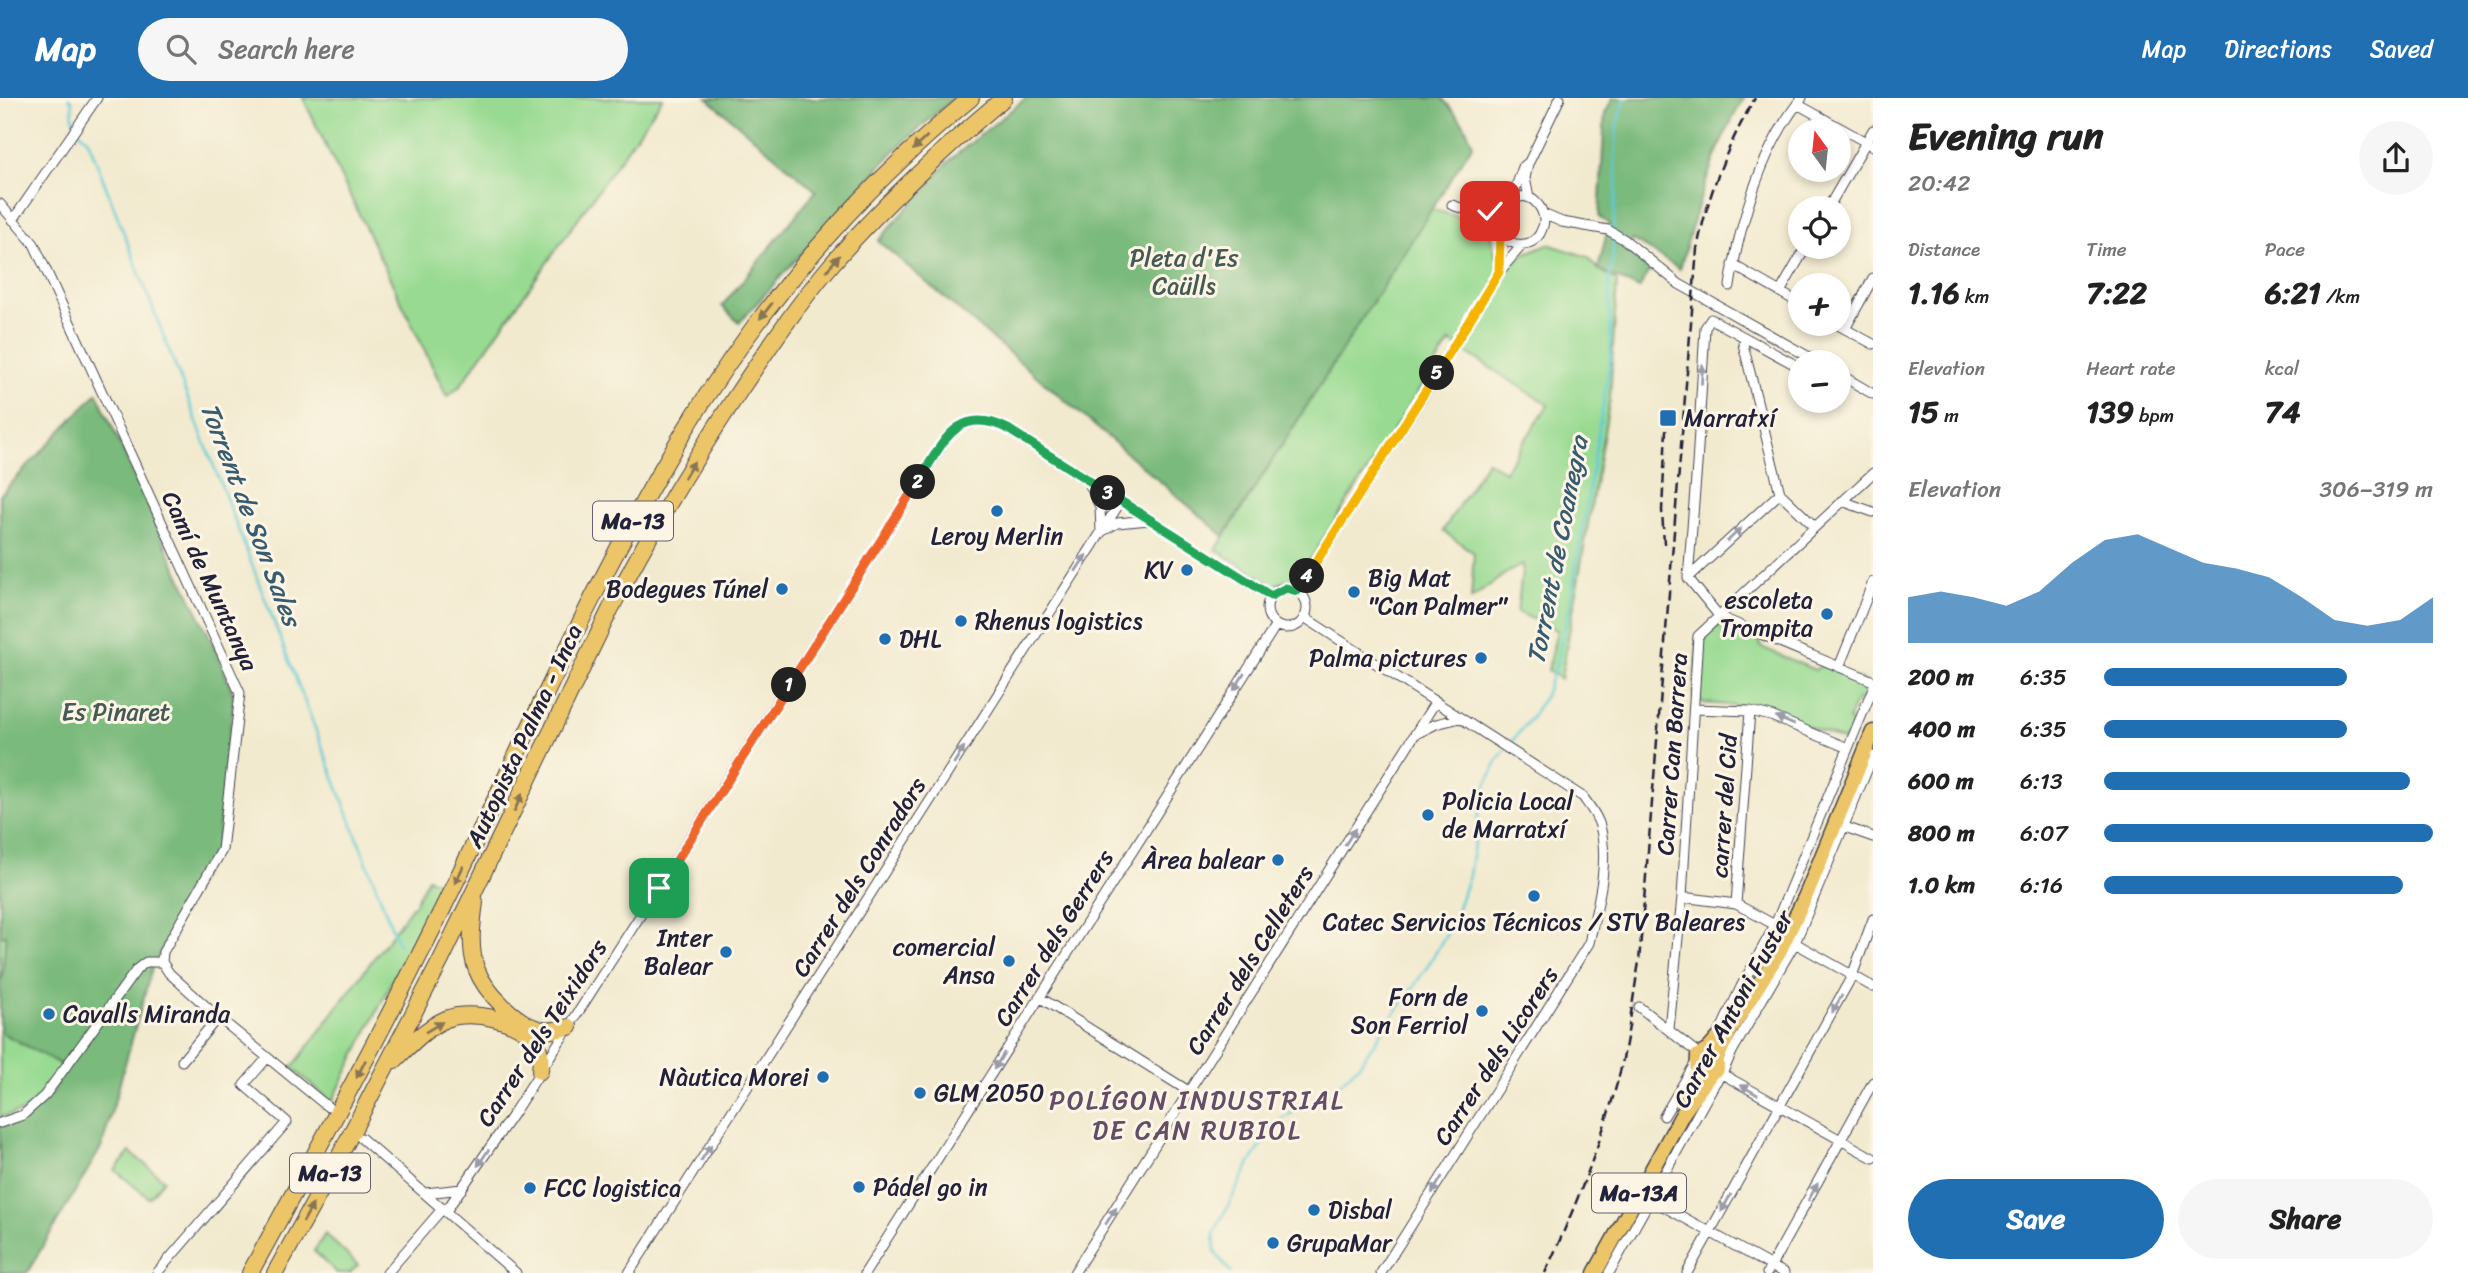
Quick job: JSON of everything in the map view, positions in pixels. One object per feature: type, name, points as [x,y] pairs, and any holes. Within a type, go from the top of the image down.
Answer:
[{"type":"highway","name":"Autopista Palma - Inca","points":[[250,1273],[398,998],[611,560],[686,428],[754,327],[823,242],[888,173],[971,98]]},
{"type":"highway","name":"Autopista Palma - Inca","points":[[275,1273],[384,1072],[478,886],[634,564],[691,467],[757,365],[805,298],[857,235],[943,150],[1004,98]]},
{"type":"highway","points":[[478,886],[472,948],[477,969],[486,987],[498,1002],[533,1027],[545,1031],[569,1027]]},
{"type":"highway","points":[[384,1072],[434,1025],[450,1018],[469,1015],[487,1016],[503,1021],[531,1038],[540,1053],[540,1071]]},
{"type":"main road","name":"Ma-13A","points":[[1595,1273],[1683,1113],[1705,1056],[1748,1005],[1779,952],[1807,893],[1873,732]]},
{"type":"main road","name":"Ma-13A","points":[[1683,1113],[1717,1074],[1717,1069],[1705,1056]]},
{"type":"street","points":[[0,204],[13,220],[97,98]]},
{"type":"street","points":[[1529,198],[1525,178],[1529,162],[1560,98]]},
{"type":"street","points":[[1730,286],[1747,204],[1775,143],[1799,101],[1870,144]]},
{"type":"street","points":[[1836,196],[1870,144],[1873,130]]},
{"type":"street","points":[[1499,272],[1496,215],[1512,198],[1523,167],[1529,162]]},
{"type":"street","points":[[1512,198],[1529,198],[1543,214],[1562,222],[1608,229],[1679,284],[1797,350]]},
{"type":"street","points":[[1451,205],[1479,214],[1510,243],[1524,244]]},
{"type":"street","points":[[1479,214],[1501,207]]},
{"type":"street","points":[[1540,234],[1543,214]]},
{"type":"street","name":"Camí de Muntanya","points":[[13,220],[34,244],[240,693],[222,850],[163,952],[162,962]]},
{"type":"street","points":[[1297,591],[1499,272],[1524,244],[1562,222]]},
{"type":"street","points":[[1780,292],[1799,259]]},
{"type":"street","points":[[1733,265],[1788,297]]},
{"type":"street","points":[[1851,311],[1873,278]]},
{"type":"street","points":[[1788,361],[1711,319],[1705,328],[1688,578],[1720,617],[1873,681]]},
{"type":"street","points":[[1851,332],[1873,344]]},
{"type":"street","points":[[1746,338],[1743,344],[1780,493],[1814,526]]},
{"type":"street","points":[[1851,381],[1873,394]]},
{"type":"street","name":"Carrer dels Teixidors","points":[[387,1273],[461,1189],[569,1027],[947,437],[956,427],[968,421],[994,422],[1008,429],[1271,596]]},
{"type":"street","name":"Carrer Can Barrera","points":[[1669,1029],[1682,897],[1698,636],[1873,473]]},
{"type":"street","points":[[1087,479],[1100,508],[1101,532],[1117,523],[1151,520]]},
{"type":"street","points":[[1688,578],[1780,493]]},
{"type":"street","name":"Carrer dels Conradors","points":[[629,1273],[1121,501]]},
{"type":"street","points":[[1842,501],[1873,512]]},
{"type":"street","points":[[1839,667],[1873,582]]},
{"type":"street","points":[[1286,588],[1297,591],[1307,606],[1301,622],[1289,628],[1276,625],[1268,615],[1271,596],[1286,588]]},
{"type":"street","points":[[1304,617],[1460,718]]},
{"type":"street","name":"Carrer dels Gerrers","points":[[865,1273],[1276,625]]},
{"type":"street","points":[[1664,1115],[1705,1056],[1775,925],[1873,688]]},
{"type":"street","name":"Carrer dels Celleters","points":[[1074,1273],[1436,701]]},
{"type":"street","points":[[1693,709],[1750,711],[1771,716],[1848,747]]},
{"type":"street","name":"carrer del Cid","points":[[1736,904],[1750,711]]},
{"type":"street","points":[[1415,736],[1436,724],[1460,718]]},
{"type":"street","name":"Carrer dels Licorers","points":[[1381,1273],[1589,943],[1597,907],[1603,844],[1595,813],[1583,797],[1460,718]]},
{"type":"street","name":"Carrer Antoni Fuster","points":[[1609,1273],[1717,1074],[1795,943],[1873,756]]},
{"type":"street","points":[[1845,827],[1873,837]]},
{"type":"street","points":[[1682,897],[1736,904],[1775,925]]},
{"type":"street","points":[[1687,1273],[1852,976],[1873,919]]},
{"type":"street","points":[[1795,943],[1873,987]]},
{"type":"street","points":[[0,1124],[23,1115],[45,1095],[137,969],[146,962],[162,962],[169,973],[218,1017],[328,1107]]},
{"type":"street","points":[[1039,997],[1190,1092]]},
{"type":"street","points":[[1639,1007],[1705,1056]]},
{"type":"street","points":[[182,1061],[218,1017]]},
{"type":"street","points":[[157,1273],[287,1122],[244,1084],[267,1058]]},
{"type":"street","points":[[1717,1074],[1873,1158]]},
{"type":"street","points":[[1769,1269],[1873,1082]]},
{"type":"street","points":[[361,1138],[516,1273]]},
{"type":"street","points":[[425,1193],[461,1189]]},
{"type":"street","points":[[1650,1199],[1769,1269],[1784,1273]]},
{"type":"green space","points":[[303,98],[663,98],[460,386],[447,397]]},
{"type":"green space","points":[[707,98],[953,98],[892,153],[739,323],[722,306],[816,191]]},
{"type":"green space","name":"Pleta d'Es Caülls","points":[[1026,98],[1442,98],[1464,124],[1473,144],[1224,536],[878,241],[951,159]]},
{"type":"green space","points":[[1613,98],[1744,98],[1714,160],[1680,269],[1633,240],[1627,250],[1651,268],[1639,289],[1598,269],[1609,224],[1599,217],[1605,113]]},
{"type":"green space","points":[[1431,209],[1488,226],[1500,271],[1526,253],[1548,244],[1588,257],[1598,269],[1617,281],[1610,398],[1561,679],[1548,670],[1557,630],[1517,612],[1523,564],[1471,599],[1474,553],[1443,531],[1487,461],[1505,471],[1548,405],[1450,342],[1299,577],[1273,585],[1216,550]]},
{"type":"green space","name":"Es Pinaret","points":[[97,393],[216,650],[234,696],[217,847],[152,968],[102,1146],[27,1273],[0,1273],[0,1126],[27,1118],[54,1091],[62,1065],[0,1032],[0,980],[6,935],[0,936],[0,495]]},
{"type":"green space","points":[[1718,625],[1759,639],[1761,647],[1815,670],[1822,665],[1866,682],[1863,699],[1856,701],[1849,719],[1852,726],[1846,739],[1842,740],[1762,708],[1704,703],[1694,697],[1698,636],[1706,636]]},
{"type":"green space","points":[[0,814],[63,1065],[33,1105],[21,1112],[0,1117]]},
{"type":"green space","points":[[428,878],[441,883],[332,1102],[292,1068],[415,903]]},
{"type":"green space","points":[[130,1152],[164,1180],[149,1198],[115,1170]]},
{"type":"green space","points":[[325,1234],[358,1265],[350,1273],[337,1273],[314,1251]]},
{"type":"waterway","name":"Torrent de Son Sales","points":[[69,98],[72,101],[74,123],[88,140],[399,946]]},
{"type":"waterway","name":"Torrent de Coanegra","points":[[1613,229],[1617,123],[1626,98]]},
{"type":"waterway","name":"Torrent de Coanegra","points":[[1509,745],[1545,695],[1556,666],[1570,605],[1611,356],[1609,282],[1613,235]]},
{"type":"waterway","name":"Torrent de Coanegra","points":[[1231,1273],[1215,1252],[1214,1233],[1271,1129],[1291,1113],[1316,1104],[1359,1065],[1427,967],[1453,923],[1469,875],[1482,795],[1498,759],[1505,750]]},
{"type":"railway","points":[[1545,1273],[1597,1146],[1614,1094],[1626,1042],[1639,962],[1697,249],[1720,171],[1755,98]]},
{"type":"railway","points":[[1664,544],[1662,510],[1666,430]]},
{"type":"place","name":"Marratxí","points":[[1668,418]]},
{"type":"place","name":"Leroy Merlin","points":[[997,511]]},
{"type":"place","name":"KV","points":[[1187,570]]},
{"type":"place","name":"Bodegues Túnel","points":[[782,589]]},
{"type":"place","name":"Big Mat \"Can Palmer\"","points":[[1354,592]]},
{"type":"place","name":"escoleta Trompita","points":[[1827,614]]},
{"type":"place","name":"Rhenus logistics","points":[[961,621]]},
{"type":"place","name":"DHL","points":[[885,639]]},
{"type":"place","name":"Palma pictures","points":[[1481,658]]},
{"type":"place","name":"Policia Local de Marratxí","points":[[1428,815]]},
{"type":"place","name":"Àrea balear","points":[[1278,860]]},
{"type":"place","name":"Catec Servicios Técnicos / STV Baleares","points":[[1534,896]]},
{"type":"place","name":"Inter Balear","points":[[726,952]]},
{"type":"place","name":"comercial Ansa","points":[[1009,961]]},
{"type":"place","name":"Forn de Son Ferriol","points":[[1482,1011]]},
{"type":"place","name":"Cavalls Miranda","points":[[49,1014]]},
{"type":"place","name":"Nàutica Morei","points":[[823,1077]]},
{"type":"place","name":"GLM 2050","points":[[920,1093]]},
{"type":"place","name":"Pádel go in","points":[[859,1187]]},
{"type":"place","name":"FCC logistica","points":[[530,1188]]},
{"type":"place","name":"Disbal","points":[[1314,1210]]},
{"type":"place","name":"GrupaMar","points":[[1273,1243]]},
{"type":"district","name":"POLÍGON INDUSTRIAL DE CAN RUBIOL","points":[[1197,1115]]},
{"type":"route","points":[[659,888],[947,437],[956,427],[968,421],[994,422],[1008,429],[1271,596],[1280,589],[1297,591],[1492,286],[1499,272],[1500,234],[1497,226],[1479,214],[1490,211]]}]
